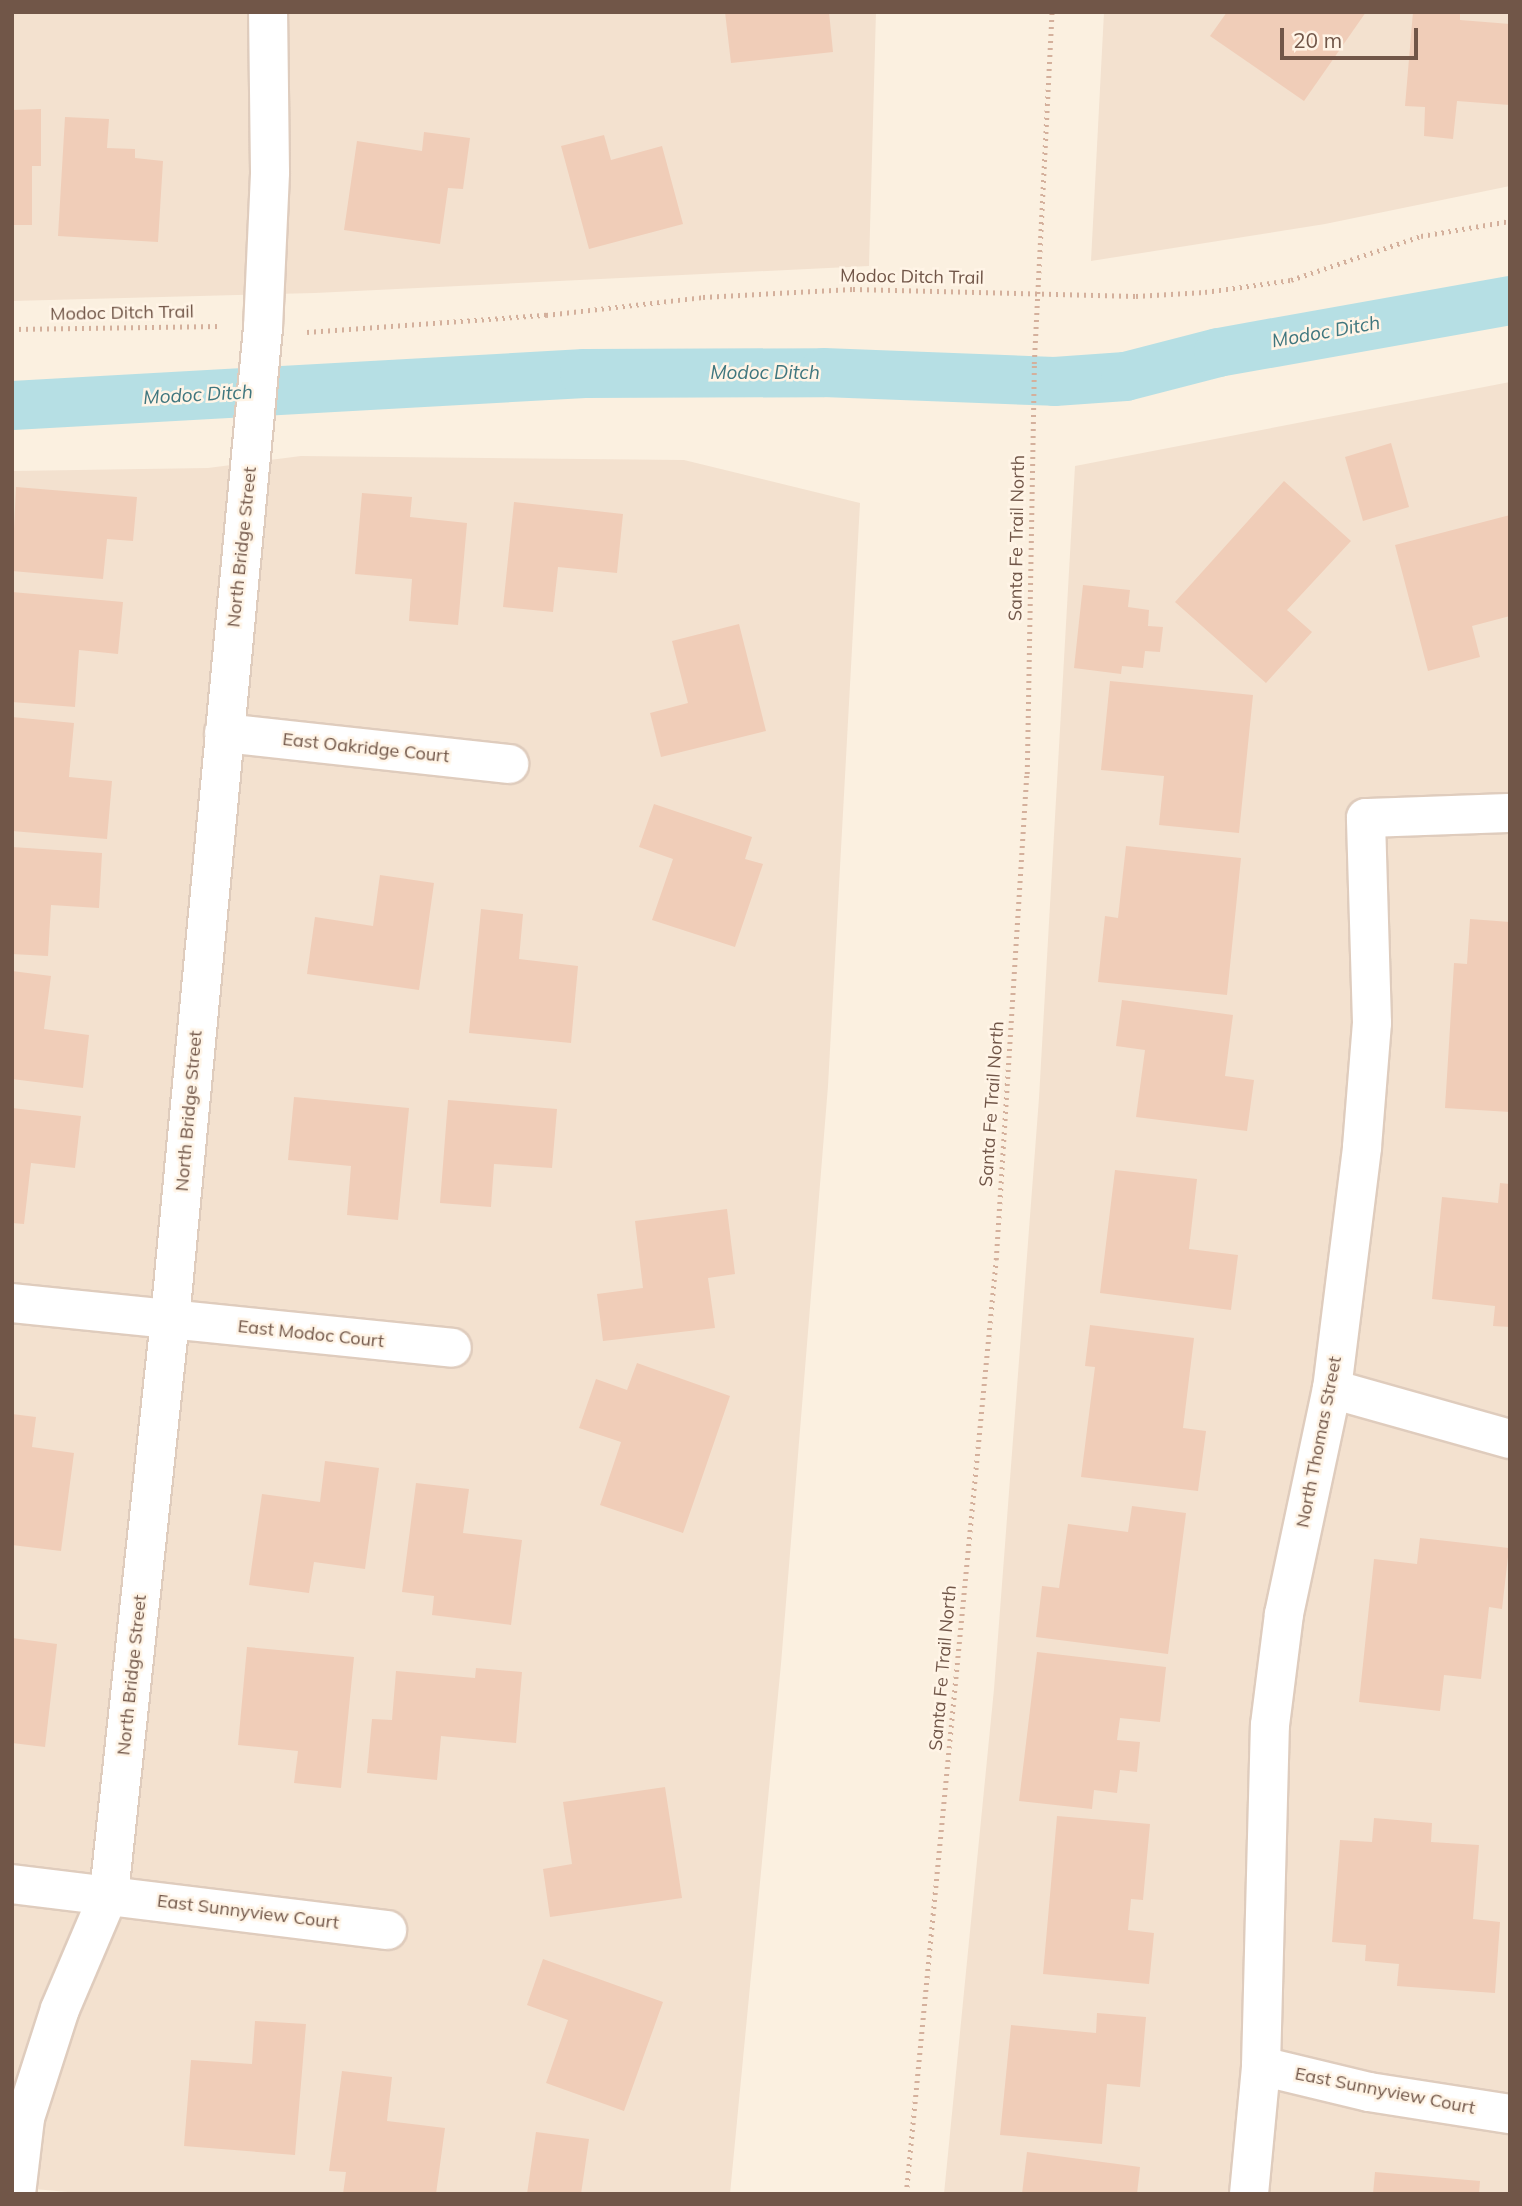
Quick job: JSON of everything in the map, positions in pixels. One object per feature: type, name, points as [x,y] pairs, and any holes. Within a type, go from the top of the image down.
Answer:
[{"type":"street","name":"North Bridge Street","points":[[16,2194],[25,2118],[60,2008],[108,1894],[170,1320],[250,470],[248,327],[270,172],[268,12]]},
{"type":"street","name":"East Oakridge Court","points":[[224,733],[509,764]]},
{"type":"street","name":"North Thomas Street","points":[[1249,2194],[1261,2066],[1270,1725],[1284,1614],[1332,1389],[1350,1271],[1371,1023],[1366,818],[1510,813]]},
{"type":"street","name":"East Modoc Court","points":[[12,1303],[452,1348]]},
{"type":"street","points":[[1332,1389],[1510,1439]]},
{"type":"street","name":"East Sunnyview Court","points":[[12,1884],[387,1930]]},
{"type":"street","name":"East Sunnyview Court","points":[[1261,2066],[1369,2091],[1510,2114]]},
{"type":"path","name":"Santa Fe Trail North","points":[[906,2194],[996,1260],[1027,774],[1034,365],[1052,12]]},
{"type":"path","name":"Modoc Ditch Trail","points":[[306,332],[351,332],[703,297],[826,290],[1205,292],[1291,280],[1421,236],[1510,221]]},
{"type":"path","name":"Modoc Ditch Trail","points":[[12,329],[248,327]]},
{"type":"shaded area","points":[[12,12],[876,12],[869,266],[315,293],[12,301]]},
{"type":"shaded area","points":[[1104,12],[1510,12],[1510,186],[1325,224],[1091,261]]},
{"type":"shaded area","points":[[1510,382],[1510,2194],[944,2194],[994,1689],[1039,1098],[1075,466]]},
{"type":"shaded area","points":[[301,456],[684,460],[860,503],[828,1086],[781,1664],[730,2194],[90,2194],[12,2187],[12,471],[208,468]]},
{"type":"building","points":[[725,12],[829,12],[833,52],[731,63]]},
{"type":"building","points":[[1227,12],[1366,12],[1304,101],[1210,36]]},
{"type":"building","points":[[1413,12],[1460,12],[1460,20],[1510,24],[1510,105],[1457,101],[1453,139],[1424,136],[1425,107],[1405,106]]},
{"type":"building","points":[[41,109],[41,166],[32,166],[32,225],[12,225],[12,110]]},
{"type":"building","points":[[65,117],[109,119],[107,148],[135,149],[135,158],[163,161],[158,242],[58,236]]},
{"type":"building","points":[[424,132],[470,138],[463,189],[448,188],[440,244],[344,230],[357,141],[422,151]]},
{"type":"building","points":[[604,135],[611,160],[662,146],[683,224],[589,249],[561,146]]},
{"type":"building","points":[[1391,443],[1409,507],[1363,521],[1345,457]]},
{"type":"building","points":[[1284,481],[1351,541],[1287,610],[1312,632],[1266,683],[1175,602]]},
{"type":"building","points":[[16,487],[137,497],[133,541],[107,539],[103,579],[12,571]]},
{"type":"building","points":[[362,493],[412,497],[410,517],[467,523],[458,625],[409,621],[412,579],[355,574]]},
{"type":"building","points":[[514,502],[623,514],[617,573],[558,567],[553,612],[503,607]]},
{"type":"building","points":[[1510,515],[1510,616],[1472,626],[1480,657],[1428,671],[1395,545]]},
{"type":"building","points":[[1083,585],[1130,590],[1128,607],[1149,610],[1148,626],[1163,627],[1160,652],[1145,651],[1143,668],[1122,666],[1121,674],[1074,668]]},
{"type":"building","points":[[12,592],[123,602],[118,654],[79,650],[75,707],[12,702]]},
{"type":"building","points":[[739,624],[766,731],[661,757],[650,713],[688,703],[672,641]]},
{"type":"building","points":[[1110,681],[1253,695],[1239,833],[1159,825],[1164,776],[1101,770]]},
{"type":"building","points":[[12,717],[74,723],[69,777],[112,781],[107,839],[12,831]]},
{"type":"building","points":[[654,804],[752,837],[745,859],[763,864],[735,947],[652,920],[673,859],[639,847]]},
{"type":"building","points":[[1126,846],[1241,858],[1227,995],[1098,982],[1105,916],[1118,918]]},
{"type":"building","points":[[12,847],[102,853],[99,908],[51,905],[48,956],[12,954]]},
{"type":"building","points":[[380,875],[434,883],[419,990],[307,974],[315,917],[373,926]]},
{"type":"building","points":[[481,909],[523,914],[519,959],[578,966],[571,1043],[469,1033]]},
{"type":"building","points":[[1470,919],[1510,922],[1510,1112],[1445,1108],[1454,963],[1467,964]]},
{"type":"building","points":[[12,971],[51,976],[44,1029],[89,1035],[83,1088],[12,1079]]},
{"type":"building","points":[[1122,1000],[1233,1015],[1225,1076],[1254,1080],[1247,1131],[1136,1117],[1145,1050],[1116,1046]]},
{"type":"building","points":[[294,1097],[409,1108],[398,1220],[347,1215],[351,1166],[288,1160]]},
{"type":"building","points":[[448,1100],[557,1109],[552,1168],[494,1164],[491,1207],[440,1203]]},
{"type":"building","points":[[12,1108],[81,1116],[75,1168],[31,1163],[24,1224],[12,1223]]},
{"type":"building","points":[[1115,1170],[1197,1179],[1189,1249],[1238,1255],[1231,1310],[1100,1293]]},
{"type":"building","points":[[1500,1183],[1510,1184],[1510,1327],[1493,1326],[1495,1306],[1432,1299],[1442,1197],[1498,1203]]},
{"type":"building","points":[[727,1209],[735,1274],[708,1278],[715,1328],[603,1341],[597,1294],[643,1288],[635,1221]]},
{"type":"building","points":[[1090,1325],[1194,1338],[1183,1428],[1206,1431],[1198,1491],[1081,1477],[1095,1367],[1085,1366]]},
{"type":"building","points":[[637,1363],[730,1396],[683,1533],[600,1505],[621,1442],[579,1428],[596,1379],[627,1390]]},
{"type":"building","points":[[12,1414],[36,1417],[32,1447],[74,1453],[61,1551],[12,1545]]},
{"type":"building","points":[[325,1461],[379,1468],[365,1569],[314,1562],[309,1593],[249,1585],[262,1494],[320,1502]]},
{"type":"building","points":[[416,1483],[469,1489],[463,1533],[522,1540],[511,1625],[432,1615],[434,1596],[402,1592]]},
{"type":"building","points":[[1132,1506],[1186,1513],[1168,1654],[1036,1637],[1042,1586],[1059,1588],[1068,1524],[1128,1532]]},
{"type":"building","points":[[1420,1538],[1509,1548],[1502,1609],[1489,1607],[1481,1679],[1444,1675],[1440,1711],[1359,1702],[1374,1559],[1417,1564]]},
{"type":"building","points":[[12,1638],[57,1644],[45,1747],[12,1743]]},
{"type":"building","points":[[247,1647],[354,1657],[341,1788],[294,1783],[298,1751],[238,1745]]},
{"type":"building","points":[[1037,1652],[1166,1667],[1160,1722],[1120,1718],[1117,1740],[1140,1742],[1137,1772],[1120,1770],[1117,1793],[1094,1790],[1092,1809],[1019,1801]]},
{"type":"building","points":[[476,1668],[522,1672],[516,1743],[441,1736],[437,1780],[367,1773],[372,1719],[392,1720],[396,1671],[475,1678]]},
{"type":"building","points":[[665,1787],[682,1898],[550,1917],[543,1869],[572,1864],[563,1802]]},
{"type":"building","points":[[1057,1816],[1150,1824],[1143,1900],[1131,1899],[1128,1930],[1154,1933],[1149,1984],[1043,1974]]},
{"type":"building","points":[[1374,1818],[1432,1823],[1431,1842],[1479,1845],[1473,1919],[1500,1922],[1495,1993],[1397,1986],[1399,1964],[1365,1961],[1366,1945],[1332,1942],[1340,1840],[1372,1842]]},
{"type":"building","points":[[543,1959],[663,2002],[624,2111],[546,2083],[568,2020],[527,2005]]},
{"type":"building","points":[[1097,2013],[1146,2017],[1140,2087],[1107,2084],[1102,2144],[1000,2135],[1011,2025],[1096,2033]]},
{"type":"building","points":[[255,2021],[306,2024],[295,2155],[184,2146],[191,2060],[252,2064]]},
{"type":"building","points":[[342,2071],[392,2077],[387,2121],[445,2128],[436,2194],[343,2194],[346,2172],[329,2171]]},
{"type":"building","points":[[536,2132],[589,2139],[581,2194],[527,2194]]},
{"type":"building","points":[[1027,2152],[1140,2167],[1137,2194],[1022,2194]]},
{"type":"building","points":[[1375,2172],[1480,2181],[1479,2194],[1373,2194]]},
{"type":"waterway","name":"Modoc Ditch","points":[[12,405],[584,373],[823,372],[1054,381],[1125,376],[1218,352],[1510,300]]}]
